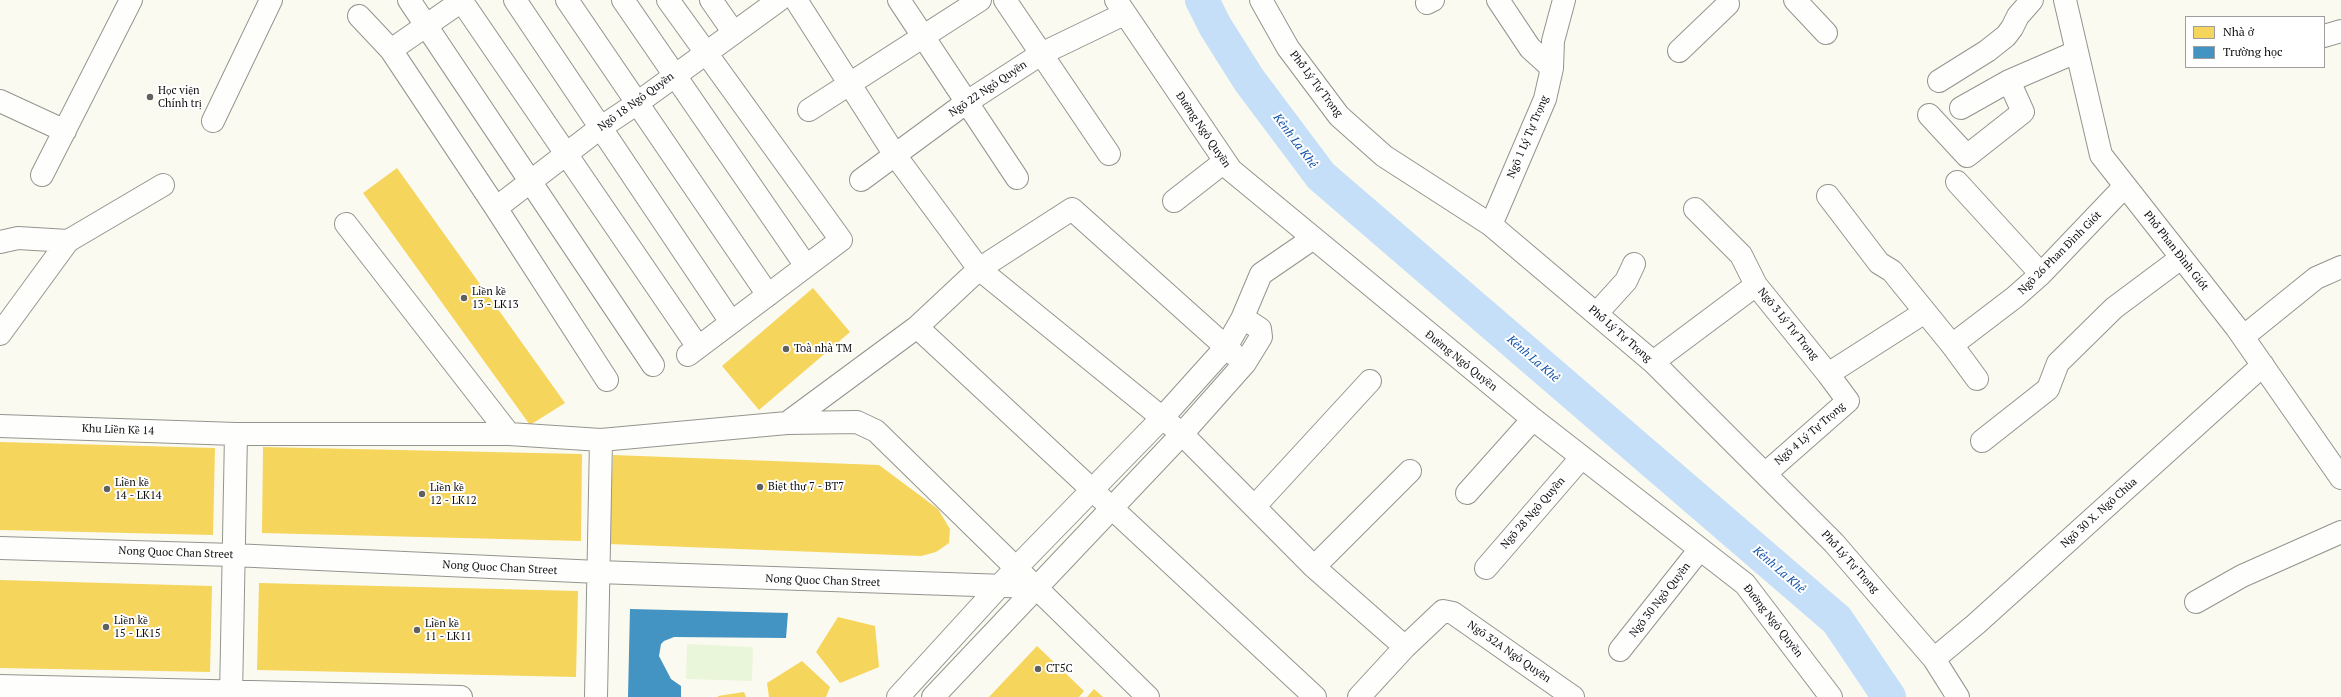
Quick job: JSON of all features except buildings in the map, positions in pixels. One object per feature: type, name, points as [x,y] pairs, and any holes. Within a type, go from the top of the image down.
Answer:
[{"type":"street","points":[[42,175],[131,0]]},
{"type":"street","points":[[213,121],[271,0]]},
{"type":"street","points":[[409,0],[653,365]]},
{"type":"street","points":[[391,50],[462,0],[693,351],[841,240],[705,54],[668,0]]},
{"type":"street","points":[[515,0],[731,322]]},
{"type":"street","points":[[567,0],[636,104],[768,295]]},
{"type":"street","points":[[623,0],[806,266]]},
{"type":"street","points":[[711,0],[734,33]]},
{"type":"street","name":"Ngõ 18 Ngô Quyền","points":[[496,208],[564,154],[636,104],[779,0]]},
{"type":"street","points":[[796,0],[850,82],[895,155],[979,268],[1163,417],[1255,506],[1314,568],[1405,647],[1359,697]]},
{"type":"street","points":[[899,0],[1017,178]]},
{"type":"street","points":[[809,110],[922,35],[980,0]]},
{"type":"street","points":[[1004,0],[1109,154]]},
{"type":"street","name":"Phố Lý Tự Trọng","points":[[1262,0],[1288,48],[1339,116],[1384,156],[1491,225],[1597,313],[1653,362],[1766,473],[1834,543],[1934,659],[1958,697]]},
{"type":"street","points":[[1498,0],[1530,48],[1552,68]]},
{"type":"street","name":"Ngõ 1 Lý Tự Trọng","points":[[1491,225],[1545,99],[1552,68],[1553,41],[1564,0]]},
{"type":"street","points":[[1795,0],[1826,33]]},
{"type":"street","points":[[1939,81],[2006,36],[2018,16],[2032,0]]},
{"type":"street","name":"Phố Phan Đình Giót","points":[[2065,0],[2101,155],[2243,337],[2341,478]]},
{"type":"street","points":[[1679,51],[1729,1]]},
{"type":"street","name":"Ngõ 22 Ngô Quyền","points":[[861,180],[967,102],[1042,54],[1120,7]]},
{"type":"street","name":"Đường Ngô Quyền","points":[[1120,7],[1230,170],[1581,458],[1745,584],[1832,697]]},
{"type":"street","points":[[359,16],[391,50],[496,208],[607,380]]},
{"type":"street","points":[[2325,36],[2341,31]]},
{"type":"street","points":[[1961,108],[2009,81],[2076,52]]},
{"type":"street","points":[[1929,115],[1967,156],[2022,112],[2009,81]]},
{"type":"street","points":[[0,102],[65,131]]},
{"type":"street","points":[[1174,201],[1224,162]]},
{"type":"street","points":[[1957,182],[2041,274]]},
{"type":"street","points":[[0,334],[68,241],[163,185]]},
{"type":"street","name":"Ngõ 26 Phan Đình Giót","points":[[1952,345],[2015,298],[2041,274],[2125,186]]},
{"type":"street","points":[[1828,196],[1879,264],[1892,271],[1952,345],[1977,379]]},
{"type":"street","points":[[787,423],[917,327],[979,268],[1072,208],[1245,363]]},
{"type":"street","points":[[1695,209],[1741,255],[1756,285]]},
{"type":"street","points":[[346,224],[509,434]]},
{"type":"street","points":[[0,242],[18,238],[68,241]]},
{"type":"street","points":[[898,697],[1015,569],[1163,417],[1226,347],[1242,319],[1261,274],[1312,238]]},
{"type":"street","points":[[1982,441],[2048,389],[2058,363],[2114,308],[2181,258]]},
{"type":"street","points":[[1597,313],[1626,281],[1634,264]]},
{"type":"street","points":[[2243,337],[2316,278],[2341,267]]},
{"type":"street","name":"Ngõ 3 Lý Tự Trọng","points":[[1653,362],[1756,285],[1828,374]]},
{"type":"street","points":[[1828,374],[1925,312]]},
{"type":"street","points":[[933,697],[1035,587],[1182,434],[1245,363],[1261,337],[1260,329],[1242,319]]},
{"type":"street","points":[[917,327],[1315,697]]},
{"type":"street","name":"Ngõ 30 X. Ngõ Chùa","points":[[1934,659],[1976,624],[2263,365]]},
{"type":"street","name":"Ngõ 4 Lý Tự Trọng","points":[[1766,473],[1848,401],[1828,374]]},
{"type":"street","points":[[1255,506],[1370,381]]},
{"type":"street","points":[[1467,493],[1533,419]]},
{"type":"street","name":"Khu Liền Kề 14","points":[[0,426],[236,434],[509,434],[601,440],[787,423],[857,422],[876,431],[1015,569],[1148,697]]},
{"type":"street","points":[[231,694],[236,434]]},
{"type":"street","points":[[596,697],[601,440]]},
{"type":"street","name":"Ngõ 28 Ngô Quyền","points":[[1486,568],[1581,458]]},
{"type":"street","points":[[1314,568],[1410,471]]},
{"type":"street","points":[[2196,602],[2242,576],[2341,532]]},
{"type":"street","name":"Nong Quoc Chan Street","points":[[0,548],[233,555],[598,572],[999,587],[1035,587]]},
{"type":"street","name":"Ngõ 30 Ngô Quyền","points":[[1620,650],[1700,549]]},
{"type":"street","name":"Ngõ 32A Ngô Quyền","points":[[1405,647],[1443,612],[1453,613],[1573,697]]},
{"type":"street","points":[[0,686],[231,694],[461,697]]},
{"type":"green space","points":[[687,644],[753,647],[752,681],[686,679]]},
{"type":"waterway","name":"Kênh La Khê","points":[[1202,0],[1215,26],[1249,80],[1321,176],[1837,620],[1889,697]]},
{"type":"place","name":"Học viện Chính trị","points":[[150,97]]},
{"type":"place","name":"Liền kề 13 - LK13","points":[[464,298]]},
{"type":"place","name":"Toà nhà TM","points":[[786,349]]},
{"type":"place","name":"Biệt thự 7 - BT7","points":[[760,487]]},
{"type":"place","name":"Liền kề 14 - LK14","points":[[107,489]]},
{"type":"place","name":"Liền kề 12 - LK12","points":[[422,494]]},
{"type":"place","name":"Liền kề 15 - LK15","points":[[106,627]]},
{"type":"place","name":"Liền kề 11 - LK11","points":[[417,630]]},
{"type":"place","name":"CT5C","points":[[1038,669]]}]
